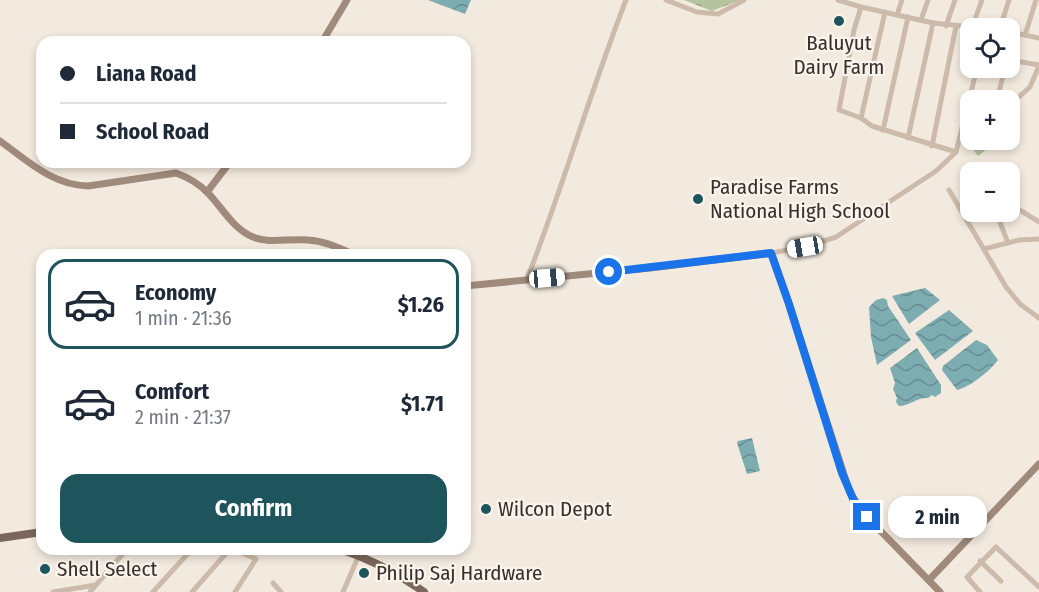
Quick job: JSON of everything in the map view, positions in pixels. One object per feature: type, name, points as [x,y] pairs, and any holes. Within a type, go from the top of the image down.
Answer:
[{"type":"main road","points":[[0,538],[36,533]]},
{"type":"main road","points":[[359,555],[398,575],[424,592]]},
{"type":"street","points":[[326,36],[347,0]]},
{"type":"street","points":[[527,279],[554,213],[609,44],[626,0]]},
{"type":"street","points":[[666,0],[698,12],[718,14],[744,0]]},
{"type":"street","points":[[838,0],[861,8],[946,26],[960,26]]},
{"type":"street","points":[[897,15],[902,0]]},
{"type":"street","points":[[921,20],[928,0]]},
{"type":"street","points":[[946,26],[955,0]]},
{"type":"street","points":[[975,18],[982,0]]},
{"type":"street","points":[[1003,18],[1009,0]]},
{"type":"street","points":[[1025,35],[1036,0]]},
{"type":"street","points":[[861,8],[839,102],[840,110],[883,130],[956,152]]},
{"type":"street","points":[[861,118],[885,12]]},
{"type":"street","points":[[883,130],[908,17]]},
{"type":"street","points":[[908,138],[933,23]]},
{"type":"street","points":[[932,146],[956,26]]},
{"type":"street","points":[[1020,34],[1039,38]]},
{"type":"street","points":[[1020,62],[1039,65],[1030,87],[1020,96]]},
{"type":"street","points":[[471,285],[650,268],[805,247],[836,237],[936,171],[956,152],[960,139]]},
{"type":"street","points":[[0,141],[36,166]]},
{"type":"street","points":[[38,168],[63,183],[88,186],[176,173],[187,177],[207,192],[228,217],[253,237],[263,240],[308,240],[329,243],[342,249]]},
{"type":"street","points":[[207,192],[225,168]]},
{"type":"street","points":[[950,190],[1012,294],[1020,304],[1039,318]]},
{"type":"street","points":[[1020,211],[1039,222]]},
{"type":"street","points":[[1000,222],[1008,243]]},
{"type":"street","points":[[984,249],[1019,240],[1039,238]]},
{"type":"street","points":[[771,253],[850,493],[867,517],[940,592]]},
{"type":"street","points":[[929,580],[1039,464]]},
{"type":"street","points":[[980,592],[967,577],[996,547],[1039,587]]},
{"type":"street","points":[[90,592],[122,555]]},
{"type":"street","points":[[153,592],[187,555]]},
{"type":"street","points":[[192,592],[226,555]]},
{"type":"street","points":[[235,592],[256,559],[246,555]]},
{"type":"street","points":[[343,592],[359,555]]},
{"type":"street","points":[[980,561],[1001,581]]},
{"type":"street","points":[[273,582],[281,592]]},
{"type":"street","points":[[53,592],[97,585]]},
{"type":"green space","points":[[684,0],[740,0],[712,11]]},
{"type":"green space","points":[[973,150],[986,150],[978,156]]},
{"type":"water","points":[[428,0],[471,0],[465,14]]},
{"type":"water","points":[[925,288],[940,300],[909,324],[892,296]]},
{"type":"water","points":[[883,298],[887,300],[888,306],[911,340],[877,365],[871,337],[869,307],[876,300]]},
{"type":"water","points":[[949,310],[973,331],[935,360],[915,333]]},
{"type":"water","points":[[976,340],[987,345],[998,360],[979,378],[957,390],[942,370],[943,366]]},
{"type":"water","points":[[917,348],[941,385],[941,393],[935,397],[932,395],[899,406],[896,402],[897,398],[893,389],[895,383],[890,368]]},
{"type":"water","points":[[752,438],[760,471],[747,474],[737,443]]},
{"type":"place","name":"Baluyut Dairy Farm","points":[[839,21]]},
{"type":"place","name":"Paradise Farms National High School","points":[[698,199]]},
{"type":"place","name":"Wilcon Depot","points":[[486,509]]},
{"type":"place","name":"Shell Select","points":[[45,569]]},
{"type":"place","name":"Philip Saj Hardware","points":[[364,573]]},
{"type":"route","points":[[609,272],[771,253],[842,473],[854,501],[867,517]]}]
